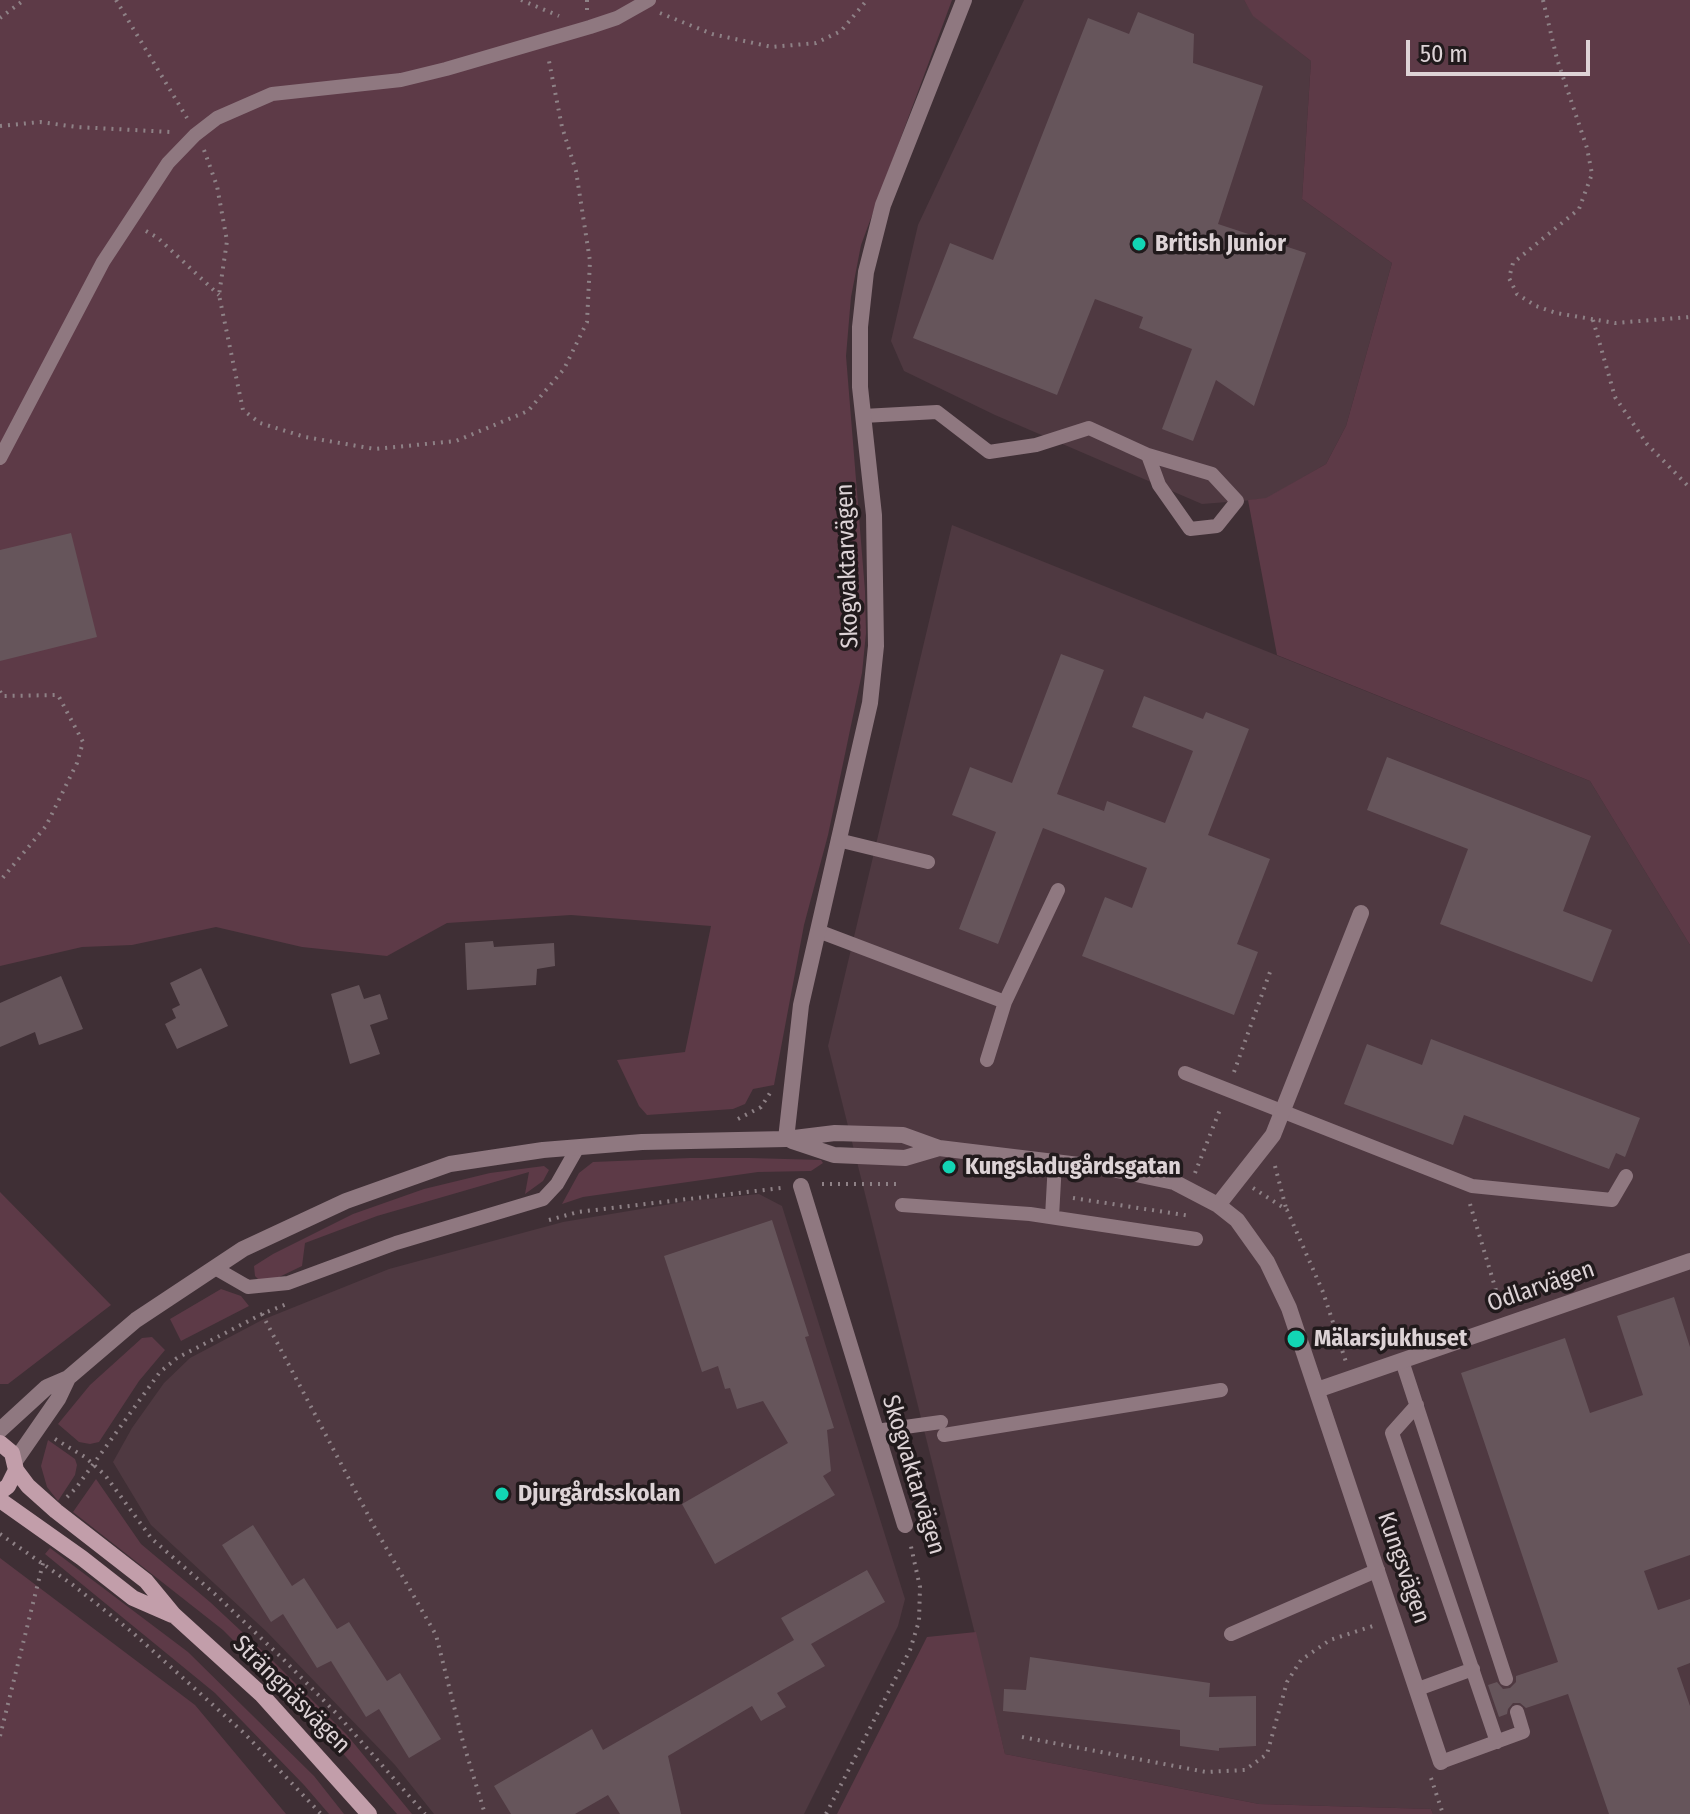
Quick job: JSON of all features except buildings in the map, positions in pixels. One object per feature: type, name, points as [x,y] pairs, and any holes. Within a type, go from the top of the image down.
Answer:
[{"type":"main road","name":"Strängnäsvägen","points":[[0,1443],[12,1453],[28,1486],[146,1581],[174,1615],[261,1694],[369,1814]]},
{"type":"main road","points":[[0,1492],[8,1486],[16,1466]]},
{"type":"main road","name":"Strängnäsvägen","points":[[0,1500],[133,1598],[174,1615]]},
{"type":"street","name":"Skogvaktarvägen","points":[[786,1139],[801,1005],[870,703],[876,646],[874,515],[860,387],[860,327],[866,272],[883,205],[964,0]]},
{"type":"street","points":[[1218,1205],[1268,1142],[1361,913]]},
{"type":"street","points":[[0,1430],[47,1387],[68,1378],[136,1320],[243,1249],[346,1201],[450,1164],[578,1147],[642,1142],[786,1139],[835,1133],[903,1135],[939,1148],[1112,1169],[1174,1182],[1218,1205],[1237,1220],[1267,1262],[1289,1308],[1317,1390]]},
{"type":"street","name":"Skogvaktarvägen","points":[[801,1186],[905,1525]]},
{"type":"street","name":"Odlarvägen","points":[[1317,1390],[1690,1261]]},
{"type":"street","points":[[16,1466],[68,1378]]},
{"type":"street","name":"Kungsvägen","points":[[1317,1390],[1441,1762]]},
{"type":"lane","points":[[0,458],[103,262],[168,163],[197,134],[243,104],[272,94],[401,80],[617,18],[645,3]]},
{"type":"lane","points":[[863,416],[937,412],[989,452],[1036,445],[1089,428],[1148,455],[1212,474],[1237,501],[1217,526],[1190,529],[1159,485],[1148,455]]},
{"type":"lane","points":[[838,840],[928,862]]},
{"type":"lane","points":[[987,1060],[1005,1002],[1058,890]]},
{"type":"lane","points":[[818,931],[1005,1002]]},
{"type":"lane","points":[[1185,1073],[1472,1186],[1612,1200],[1626,1176]]},
{"type":"lane","points":[[215,1268],[248,1287],[288,1283],[396,1243],[543,1199],[557,1184],[578,1147]]},
{"type":"lane","points":[[1052,1217],[1055,1162]]},
{"type":"lane","points":[[902,1205],[1052,1217],[1196,1239]]},
{"type":"lane","points":[[1402,1361],[1506,1679]]},
{"type":"lane","points":[[876,1431],[942,1429],[1221,1390]]},
{"type":"lane","points":[[1417,1405],[1392,1433],[1497,1742]]},
{"type":"lane","points":[[1231,1634],[1378,1570]]},
{"type":"lane","points":[[1418,1689],[1473,1669]]},
{"type":"lane","points":[[1441,1762],[1523,1732],[1517,1712]]},
{"type":"path","points":[[0,18],[24,0]]},
{"type":"path","points":[[116,0],[197,134],[217,186],[227,241],[219,295],[243,410],[260,423],[305,437],[375,449],[456,441],[528,411],[564,369],[587,322],[590,261],[576,171],[551,81],[546,40]]},
{"type":"path","points":[[645,3],[712,34],[772,47],[816,43],[841,31],[867,0]]},
{"type":"path","points":[[1543,0],[1557,59],[1587,148],[1592,174],[1579,209],[1513,263],[1509,278],[1517,294],[1536,306],[1556,313],[1615,323],[1690,317]]},
{"type":"path","points":[[0,126],[40,122],[197,134]]},
{"type":"path","points":[[130,222],[158,238],[219,295]]},
{"type":"path","points":[[1593,320],[1615,397],[1647,444],[1690,488]]},
{"type":"path","points":[[0,691],[2,696],[58,695],[83,742],[77,763],[46,826],[0,881]]},
{"type":"path","points":[[1268,1142],[1287,1210],[1323,1292],[1352,1378]]},
{"type":"path","points":[[1239,1178],[1287,1210]]},
{"type":"path","points":[[549,1219],[593,1210],[801,1186]]},
{"type":"path","points":[[1472,1186],[1469,1208],[1503,1313]]},
{"type":"path","points":[[61,1503],[76,1488],[160,1372],[177,1358],[290,1303]]},
{"type":"path","points":[[262,1314],[376,1530],[436,1635],[485,1814]]},
{"type":"path","points":[[48,1435],[94,1464],[105,1475],[152,1539],[283,1659],[368,1748],[425,1814]]},
{"type":"path","name":"Skogvaktarvägen","points":[[826,1814],[893,1687],[919,1621],[920,1587],[905,1525]]},
{"type":"path","points":[[0,1534],[102,1607],[200,1692],[265,1754],[321,1814]]},
{"type":"path","points":[[0,1736],[43,1563]]},
{"type":"path","points":[[1022,1737],[1206,1772],[1245,1770],[1267,1754],[1287,1682],[1301,1660],[1330,1640],[1379,1624]]},
{"type":"shaded area","points":[[0,0],[952,0],[861,245],[851,297],[846,356],[866,633],[862,673],[828,835],[804,925],[774,1085],[753,1089],[745,1104],[733,1109],[647,1115],[639,1106],[617,1060],[685,1052],[711,926],[571,915],[447,923],[387,956],[302,947],[216,927],[132,945],[82,947],[0,966]]},
{"type":"shaded area","name":"British Junior","points":[[1024,0],[1244,0],[1254,16],[1311,61],[1302,199],[1392,263],[1346,426],[1326,464],[1266,499],[1202,504],[995,415],[904,371],[891,341],[918,225]]},
{"type":"shaded area","points":[[1244,0],[1690,0],[1690,945],[1590,781],[1277,655],[1248,500],[1266,498],[1326,464],[1346,426],[1392,263],[1302,199],[1311,61],[1253,16]]},
{"type":"shaded area","name":"Mälarsjukhuset","points":[[952,525],[1590,781],[1690,945],[1690,1814],[1433,1814],[1431,1809],[1259,1804],[1005,1754],[828,1046]]},
{"type":"shaded area","points":[[690,1158],[821,1160],[823,1163],[811,1171],[758,1172],[583,1197],[562,1204],[579,1173],[593,1162]]},
{"type":"shaded area","points":[[544,1166],[549,1170],[543,1181],[525,1194],[529,1172],[377,1216],[305,1243],[302,1266],[273,1280],[261,1282],[255,1276],[254,1266],[353,1214],[424,1189],[490,1173]]},
{"type":"shaded area","points":[[0,1192],[111,1305],[8,1384],[0,1384]]},
{"type":"shaded area","name":"Djurgårdsskolan","points":[[759,1194],[782,1206],[905,1599],[898,1626],[804,1814],[434,1814],[395,1765],[267,1632],[151,1525],[113,1462],[132,1428],[164,1383],[190,1358],[262,1320],[389,1269],[563,1222],[689,1201]]},
{"type":"shaded area","points":[[221,1289],[241,1296],[249,1306],[181,1341],[170,1319]]},
{"type":"shaded area","points":[[152,1337],[165,1350],[139,1381],[99,1442],[79,1442],[58,1424],[90,1385],[142,1338]]},
{"type":"shaded area","points":[[48,1440],[75,1459],[77,1465],[75,1475],[58,1501],[47,1487],[41,1466]]},
{"type":"shaded area","points":[[96,1479],[141,1544],[271,1659],[347,1735],[412,1814],[397,1814],[322,1730],[223,1630],[73,1512]]},
{"type":"shaded area","points":[[50,1548],[188,1652],[314,1776],[344,1814],[329,1814],[215,1693],[45,1554]]},
{"type":"shaded area","points":[[0,1558],[195,1705],[286,1814],[0,1814]]},
{"type":"shaded area","points":[[976,1632],[1005,1754],[1259,1804],[1431,1809],[1433,1814],[837,1814],[927,1637]]},
{"type":"place","name":"British Junior","points":[[1139,244]]},
{"type":"place","name":"Kungsladugårdsgatan","points":[[949,1167]]},
{"type":"place","name":"Mälarsjukhuset","points":[[1296,1339]]},
{"type":"place","name":"Djurgårdsskolan","points":[[502,1494]]}]
